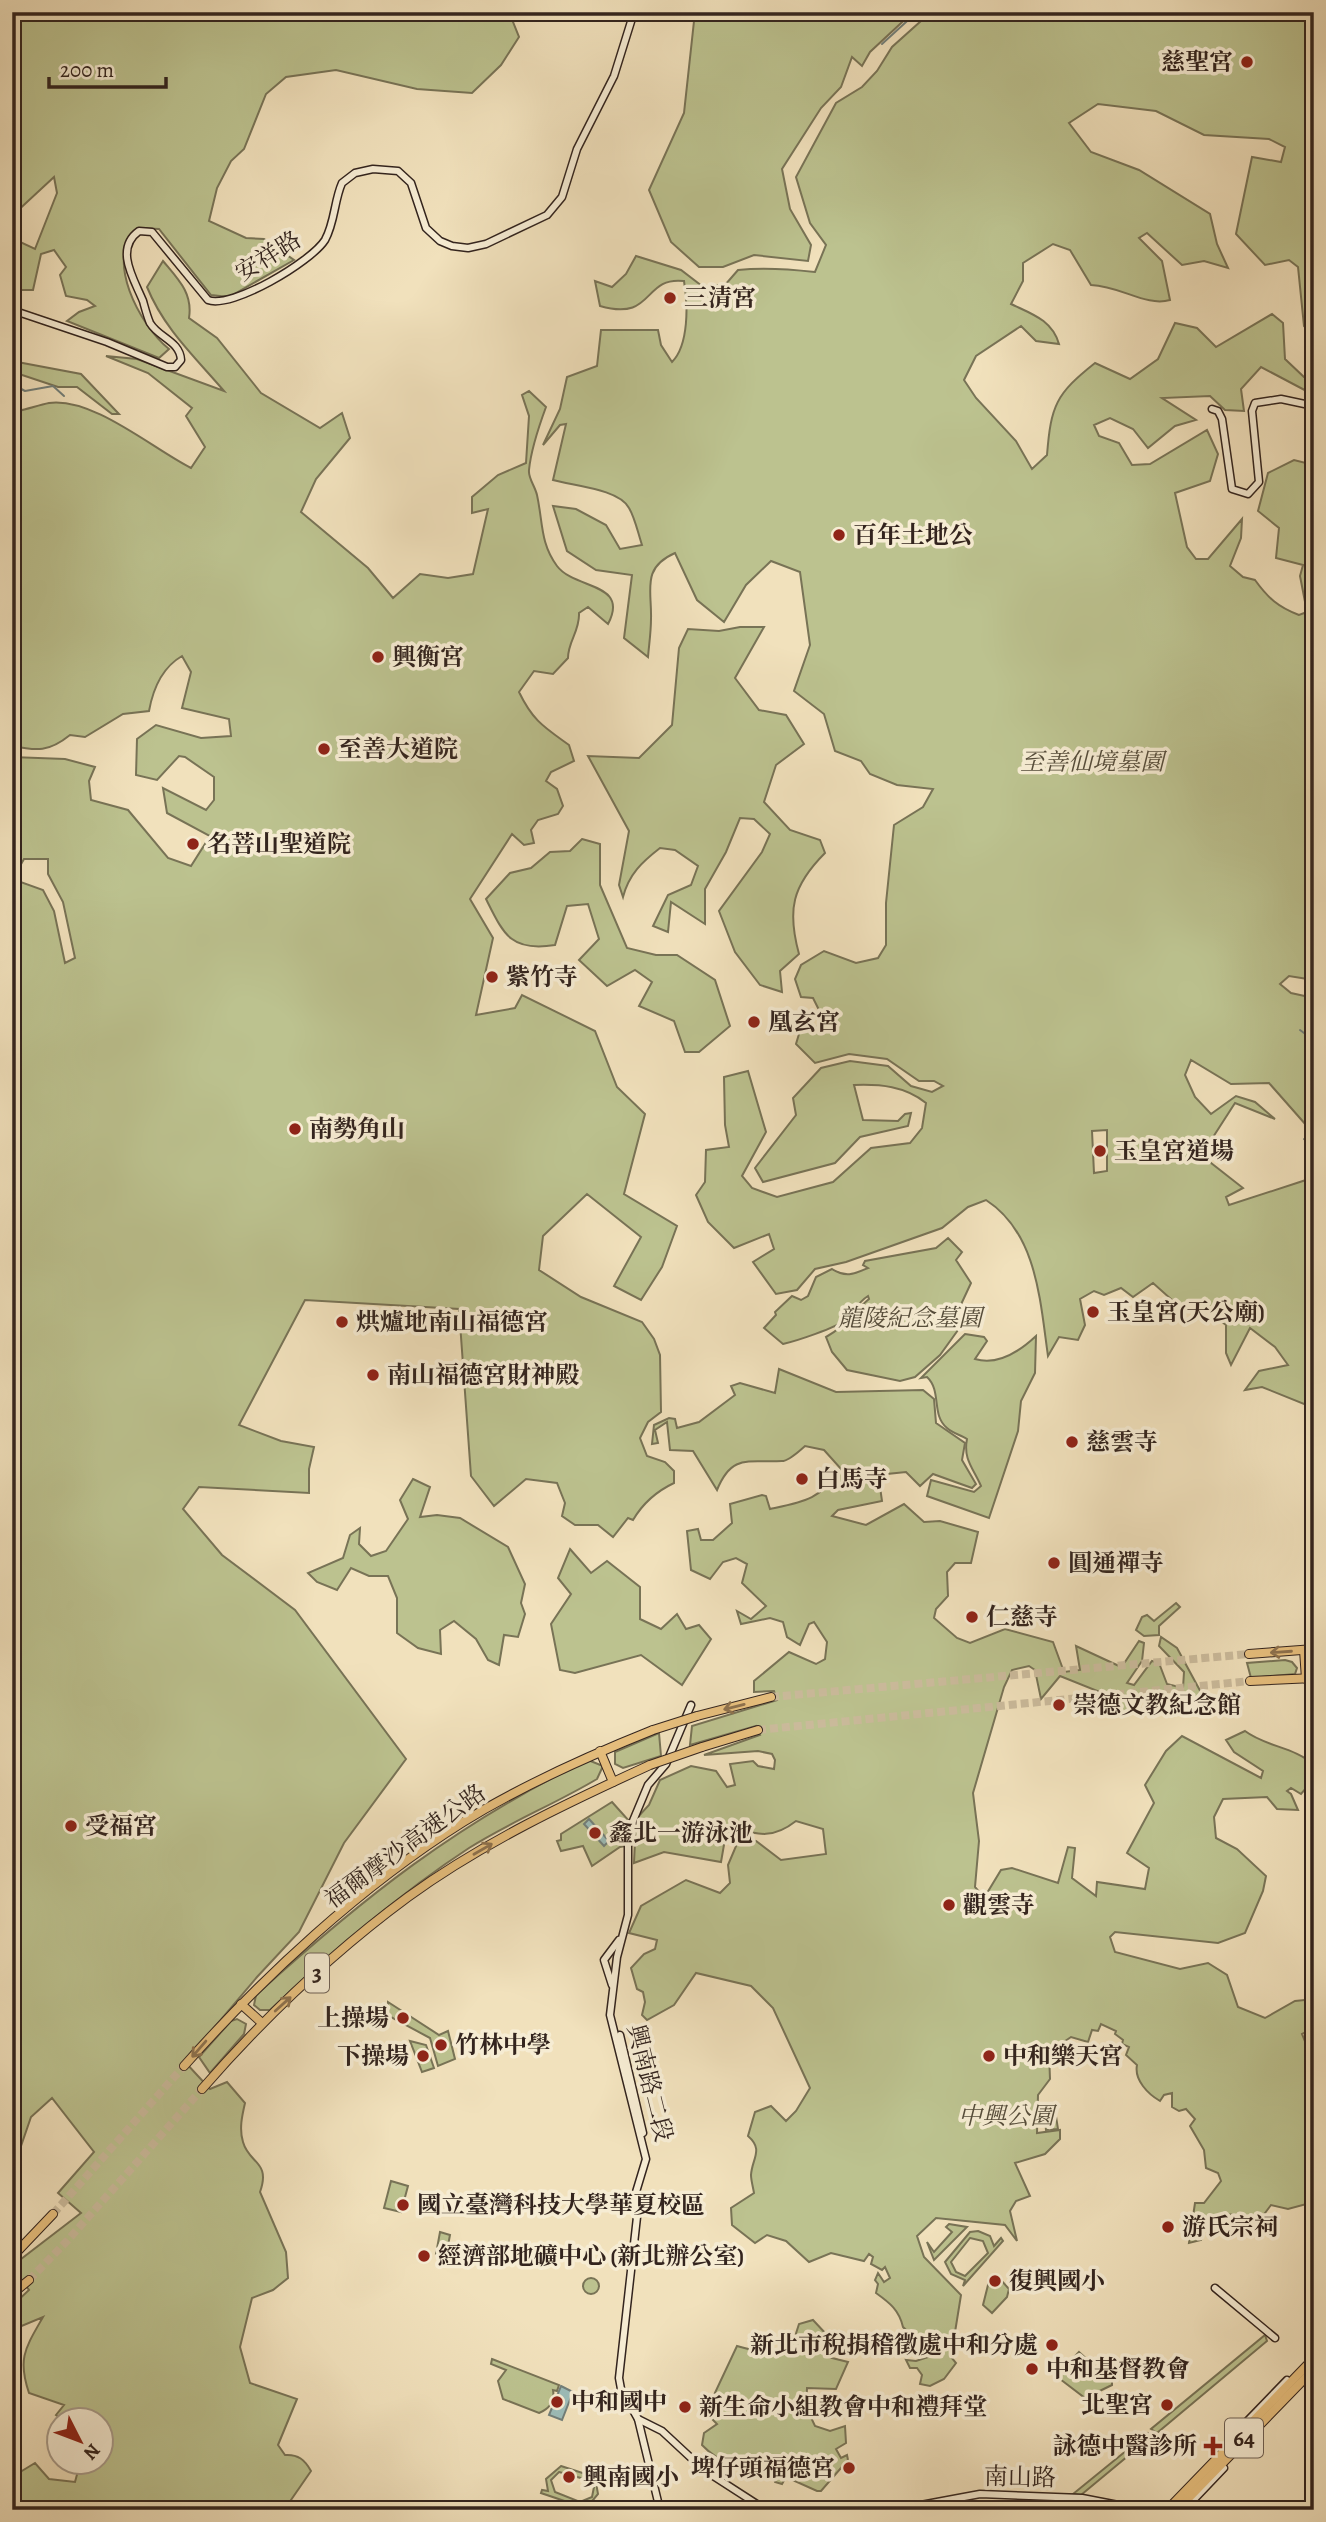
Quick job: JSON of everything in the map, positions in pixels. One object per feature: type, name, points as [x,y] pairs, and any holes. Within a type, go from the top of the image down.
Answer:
[{"type":"highway","points":[[1249,1654],[1314,1649]]},
{"type":"highway","points":[[1250,1681],[1310,1679],[1304,1650]]},
{"type":"highway","name":"福爾摩沙高速公路","points":[[184,2066],[241,2004],[320,1931],[462,1823],[528,1786],[600,1751],[697,1716],[771,1697]]},
{"type":"highway","name":"福爾摩沙高速公路","points":[[202,2089],[262,2023],[367,1930],[447,1871],[556,1808],[612,1782],[650,1765],[758,1731]]},
{"type":"highway","points":[[600,1751],[612,1782]]},
{"type":"highway","points":[[241,2004],[262,2023]]},
{"type":"highway","points":[[12,2257],[53,2214]]},
{"type":"highway","points":[[12,2294],[29,2280]]},
{"type":"highway","name":"64","points":[[1170,2510],[1314,2357]]},
{"type":"highway","name":"64","points":[[1170,2510],[1314,2369]]},
{"type":"street","name":"安祥路","points":[[12,310],[107,342],[167,367],[176,367],[181,360],[180,353],[150,322],[129,268],[126,252],[131,237],[139,231],[152,232],[208,300],[231,301],[299,263],[319,248],[330,228],[342,183],[355,173],[373,169],[398,171],[407,179],[422,221],[440,241],[468,248],[506,235],[547,215],[557,206],[577,149],[624,54],[634,12]]},
{"type":"street","points":[[1212,409],[1218,411],[1222,419],[1232,489],[1248,494],[1259,482],[1253,406],[1257,401],[1281,399],[1314,406]]},
{"type":"street","name":"興南路二段","points":[[612,2002],[617,1957],[626,1926],[630,1828],[648,1785],[666,1764],[677,1744],[691,1705]]},
{"type":"street","name":"興南路二段","points":[[626,1926],[604,1960],[611,1976],[612,2002],[649,2158],[637,2210],[619,2378],[621,2389],[638,2419]]},
{"type":"street","points":[[1216,2288],[1275,2338]]},
{"type":"street","points":[[1184,2510],[1314,2369]]},
{"type":"street","points":[[638,2419],[660,2510]]},
{"type":"street","points":[[638,2419],[662,2431],[704,2470],[766,2510]]},
{"type":"street","name":"南山路","points":[[894,2510],[980,2494],[1082,2498],[1144,2510]]},
{"type":"green space","points":[[12,12],[509,12],[519,37],[501,65],[472,93],[417,89],[336,70],[286,77],[266,94],[244,149],[231,161],[217,188],[209,221],[246,238],[264,239],[294,260],[229,297],[211,295],[159,229],[138,228],[128,241],[124,256],[125,273],[137,308],[169,349],[159,358],[67,321],[79,312],[95,306],[87,300],[66,296],[60,275],[66,267],[54,250],[41,254],[33,290],[12,290],[12,246],[16,240],[35,249],[57,193],[54,177],[12,216]]},
{"type":"green space","points":[[695,12],[913,12],[870,52],[862,66],[852,57],[841,87],[821,108],[782,169],[790,209],[811,245],[808,261],[754,255],[723,267],[699,267],[671,242],[649,190],[684,113]]},
{"type":"green space","name":"至善仙境墓園","points":[[931,12],[1314,12],[1314,336],[1304,326],[1298,267],[1289,260],[1265,265],[1236,234],[1252,157],[1281,162],[1285,147],[1269,139],[1204,135],[1156,111],[1098,104],[1069,123],[1091,152],[1139,170],[1210,214],[1217,244],[1228,268],[1204,261],[1182,265],[1147,233],[1139,238],[1162,261],[1170,300],[1152,301],[1091,285],[1070,250],[1053,244],[1023,263],[1023,281],[1011,304],[1046,323],[1059,344],[1036,341],[1021,326],[976,356],[964,380],[976,398],[1016,441],[1032,469],[1047,455],[1054,412],[1072,383],[1095,363],[1130,379],[1158,359],[1175,323],[1197,328],[1216,347],[1272,314],[1283,323],[1285,359],[1304,377],[1314,379],[1314,395],[1261,367],[1241,389],[1244,411],[1225,410],[1210,396],[1162,398],[1196,420],[1175,426],[1148,448],[1133,429],[1110,418],[1094,425],[1099,436],[1119,443],[1132,465],[1150,464],[1207,430],[1218,454],[1210,481],[1175,493],[1187,547],[1196,559],[1208,559],[1242,519],[1241,538],[1230,566],[1243,577],[1255,580],[1279,605],[1299,615],[1307,612],[1300,576],[1303,565],[1276,558],[1279,528],[1258,511],[1268,473],[1294,460],[1314,465],[1314,980],[1289,976],[1280,984],[1291,993],[1314,998],[1314,1035],[1306,1041],[1314,1046],[1314,1134],[1269,1083],[1231,1084],[1191,1060],[1185,1075],[1195,1097],[1211,1114],[1236,1096],[1255,1102],[1275,1119],[1235,1103],[1206,1148],[1206,1159],[1243,1188],[1226,1197],[1229,1205],[1306,1180],[1314,1189],[1314,1408],[1262,1387],[1245,1390],[1259,1371],[1288,1365],[1275,1347],[1250,1328],[1231,1365],[1226,1353],[1226,1325],[1198,1304],[1182,1309],[1153,1283],[1133,1297],[1121,1288],[1104,1295],[1094,1291],[1080,1299],[1085,1325],[1078,1340],[1059,1337],[1048,1356],[1038,1291],[1026,1249],[1003,1214],[986,1200],[968,1207],[942,1228],[846,1262],[815,1269],[797,1290],[776,1294],[753,1262],[774,1249],[769,1234],[734,1248],[708,1222],[696,1195],[705,1182],[706,1150],[729,1147],[725,1125],[724,1077],[748,1071],[766,1132],[742,1176],[752,1188],[777,1197],[833,1182],[871,1148],[910,1143],[922,1128],[926,1103],[918,1097],[892,1087],[854,1085],[863,1120],[898,1121],[905,1114],[911,1113],[908,1126],[860,1137],[835,1163],[763,1182],[755,1168],[796,1115],[793,1098],[821,1068],[850,1061],[888,1066],[911,1086],[932,1092],[943,1086],[934,1081],[919,1081],[887,1059],[849,1054],[815,1063],[796,1044],[802,1024],[813,1033],[823,1018],[813,998],[801,997],[795,979],[801,965],[824,951],[856,963],[878,958],[886,945],[886,903],[894,825],[923,807],[933,789],[897,785],[870,774],[861,761],[835,751],[824,714],[794,691],[810,645],[800,572],[771,561],[746,585],[724,622],[697,600],[675,553],[664,559],[653,573],[648,657],[624,638],[632,575],[596,570],[567,551],[553,506],[576,509],[606,525],[620,549],[642,545],[633,516],[624,502],[616,496],[553,480],[566,424],[560,425],[543,445],[560,409],[567,377],[597,366],[601,330],[658,330],[661,345],[672,362],[682,345],[686,312],[684,281],[671,281],[661,285],[640,304],[618,309],[600,306],[595,281],[612,287],[626,274],[636,256],[681,270],[702,286],[725,285],[738,270],[815,272],[826,245],[810,223],[796,177],[836,103],[862,87],[877,71],[892,47]],"holes":[[[1107,1130],[1107,1171],[1094,1173],[1092,1131]]]},
{"type":"green space","points":[[163,261],[179,280],[186,294],[190,309],[189,318],[217,338],[261,393],[320,428],[342,413],[350,438],[316,479],[301,512],[368,568],[393,598],[420,574],[448,578],[473,574],[488,509],[472,513],[472,497],[498,475],[526,463],[529,416],[522,395],[529,391],[546,407],[533,446],[529,473],[537,495],[548,549],[557,566],[565,574],[606,594],[612,601],[613,610],[608,624],[588,607],[579,613],[568,658],[553,674],[534,671],[519,692],[540,723],[569,745],[574,761],[551,772],[546,781],[557,789],[563,806],[558,814],[538,820],[531,830],[534,843],[524,845],[512,834],[470,899],[493,938],[476,1015],[515,1008],[522,995],[595,1031],[617,1087],[645,1114],[624,1194],[677,1226],[662,1267],[641,1300],[614,1286],[641,1237],[587,1194],[543,1236],[539,1270],[581,1297],[642,1322],[654,1339],[660,1355],[661,1412],[648,1422],[640,1438],[647,1456],[665,1462],[674,1471],[674,1483],[650,1498],[633,1520],[628,1518],[613,1537],[598,1525],[575,1525],[562,1516],[565,1503],[557,1483],[526,1479],[494,1506],[471,1476],[459,1309],[305,1300],[239,1425],[281,1441],[314,1447],[309,1469],[309,1493],[199,1487],[183,1509],[222,1555],[295,1610],[406,1759],[344,1843],[299,1932],[185,2062],[210,2089],[227,2082],[245,2103],[241,2127],[243,2142],[261,2168],[263,2182],[260,2192],[286,2252],[288,2278],[273,2290],[252,2298],[240,2347],[250,2383],[297,2399],[278,2445],[285,2455],[301,2458],[311,2471],[284,2510],[12,2510],[12,2477],[35,2463],[49,2479],[75,2482],[77,2476],[116,2476],[116,2406],[63,2406],[29,2393],[24,2371],[25,2353],[43,2317],[12,2330],[12,2306],[29,2290],[22,2281],[12,2288],[12,2266],[81,2213],[58,2193],[94,2152],[52,2098],[31,2117],[21,2146],[12,2158],[12,884],[18,881],[43,890],[54,911],[65,963],[75,958],[63,902],[48,874],[48,859],[24,859],[12,880],[12,757],[65,759],[95,767],[89,781],[91,800],[128,810],[168,858],[191,866],[210,836],[167,813],[163,788],[206,810],[214,800],[214,777],[185,757],[179,756],[157,780],[136,775],[137,739],[156,725],[201,738],[231,736],[229,719],[182,708],[191,672],[182,656],[169,666],[160,679],[149,711],[123,714],[85,737],[70,735],[49,747],[29,749],[12,746],[12,410],[49,403],[66,403],[84,408],[122,426],[191,468],[205,447],[186,416],[192,408],[148,373],[106,356],[137,359],[224,391],[181,342],[162,316],[147,287]]},
{"type":"green space","points":[[12,361],[81,374],[119,414],[112,414],[77,387],[58,387],[13,372]]},
{"type":"green space","points":[[740,627],[764,627],[735,678],[759,710],[786,715],[804,744],[776,765],[764,802],[790,830],[820,840],[825,853],[805,877],[795,899],[793,924],[799,954],[780,971],[782,992],[760,985],[735,952],[719,911],[762,852],[770,834],[754,819],[740,818],[726,852],[705,889],[705,924],[671,902],[668,932],[653,926],[668,895],[691,885],[698,866],[675,850],[660,848],[637,869],[623,897],[619,885],[629,831],[588,756],[639,758],[672,725],[679,648],[688,629],[719,631]]},
{"type":"green space","points":[[582,839],[600,844],[600,885],[627,948],[656,955],[677,955],[715,980],[730,1026],[699,1052],[685,1052],[674,1021],[639,1006],[652,982],[635,970],[607,986],[579,960],[599,939],[588,904],[567,906],[555,945],[540,947],[519,943],[504,931],[498,922],[486,899],[510,873],[531,868],[550,852],[570,851]]},
{"type":"green space","name":"龍陵紀念墓園","points":[[948,1238],[962,1252],[956,1260],[971,1283],[957,1313],[958,1330],[940,1355],[915,1377],[900,1381],[847,1370],[832,1352],[826,1337],[844,1324],[869,1299],[868,1296],[840,1323],[797,1340],[783,1344],[764,1328],[776,1315],[775,1312],[792,1296],[801,1300],[808,1296],[816,1277],[832,1269],[846,1274],[854,1273],[868,1268],[863,1265],[865,1261],[936,1248]]},
{"type":"green space","name":"龍陵紀念墓園","points":[[965,1334],[984,1337],[987,1341],[975,1359],[984,1361],[1008,1356],[1036,1336],[1035,1373],[1021,1401],[1018,1431],[989,1518],[927,1496],[931,1480],[974,1492],[981,1486],[968,1458],[967,1439],[949,1430],[942,1423],[932,1383],[927,1377],[921,1378]]},
{"type":"green space","name":"中興公園","points":[[779,1369],[836,1392],[923,1390],[934,1399],[936,1423],[965,1443],[962,1460],[976,1484],[972,1488],[933,1474],[920,1486],[906,1472],[887,1474],[880,1487],[882,1501],[838,1510],[832,1516],[866,1525],[904,1504],[924,1522],[940,1521],[978,1532],[971,1563],[955,1563],[947,1572],[948,1596],[936,1609],[934,1618],[957,1638],[970,1643],[1005,1629],[1053,1642],[1064,1672],[1080,1670],[1076,1646],[1119,1666],[1125,1662],[1139,1641],[1144,1643],[1142,1661],[1127,1683],[1134,1685],[1152,1661],[1159,1663],[1167,1684],[1183,1688],[1184,1672],[1159,1646],[1161,1637],[1177,1648],[1204,1698],[1202,1707],[1172,1692],[1149,1692],[1129,1714],[1101,1704],[1105,1694],[1060,1676],[1041,1699],[1035,1670],[1029,1666],[1012,1670],[1004,1687],[973,1793],[979,1841],[975,1887],[984,1898],[1001,1870],[1012,1868],[1058,1883],[1068,1847],[1075,1848],[1072,1878],[1096,1896],[1097,1882],[1145,1889],[1149,1868],[1127,1853],[1154,1803],[1145,1785],[1166,1751],[1182,1736],[1261,1778],[1263,1771],[1234,1752],[1226,1740],[1245,1731],[1262,1741],[1298,1754],[1314,1765],[1314,1779],[1301,1794],[1291,1788],[1287,1791],[1298,1810],[1277,1809],[1267,1797],[1223,1799],[1214,1817],[1216,1838],[1237,1849],[1266,1876],[1263,1891],[1245,1933],[1218,1943],[1115,1932],[1110,1937],[1115,1952],[1180,1969],[1208,1963],[1227,1975],[1238,2007],[1265,2018],[1295,2001],[1314,1999],[1314,2028],[1302,2034],[1314,2063],[1314,2202],[1288,2209],[1271,2205],[1259,2221],[1224,2215],[1209,2222],[1201,2240],[1189,2243],[1195,2203],[1204,2203],[1221,2181],[1218,2173],[1206,2168],[1204,2150],[1190,2126],[1195,2119],[1186,2109],[1179,2111],[1172,2107],[1172,2093],[1164,2095],[1160,2101],[1151,2095],[1140,2081],[1137,2065],[1126,2055],[1129,2047],[1122,2044],[1123,2040],[1115,2034],[1116,2031],[1101,2024],[1098,2031],[1092,2030],[1088,2042],[1071,2037],[1049,2052],[1050,2079],[1038,2095],[1037,2133],[1060,2130],[1060,2139],[1045,2154],[1015,2163],[1030,2196],[1016,2201],[1010,2211],[1017,2241],[1005,2225],[936,2218],[917,2236],[924,2257],[961,2295],[951,2357],[956,2363],[944,2379],[930,2386],[920,2384],[922,2375],[917,2368],[910,2368],[906,2360],[916,2361],[928,2357],[924,2347],[903,2327],[893,2307],[876,2293],[878,2284],[875,2280],[878,2273],[884,2282],[890,2278],[885,2267],[882,2270],[871,2264],[873,2257],[869,2254],[864,2261],[831,2253],[809,2262],[786,2241],[767,2235],[755,2243],[732,2225],[731,2208],[754,2193],[751,2175],[756,2150],[748,2136],[755,2112],[771,2106],[786,2121],[796,2111],[810,2088],[773,2008],[751,1986],[696,1973],[674,2005],[647,2020],[642,2015],[645,2002],[643,1992],[637,1989],[631,1968],[644,1954],[655,1949],[657,1940],[629,1933],[641,1906],[686,1880],[720,1893],[730,1883],[728,1865],[739,1839],[756,1841],[781,1860],[826,1854],[823,1829],[796,1821],[780,1831],[765,1834],[732,1828],[725,1839],[721,1862],[664,1852],[634,1863],[636,1819],[649,1805],[660,1780],[691,1766],[716,1771],[727,1787],[735,1785],[730,1764],[753,1761],[758,1766],[774,1769],[775,1760],[772,1754],[758,1751],[704,1755],[760,1735],[756,1726],[690,1745],[692,1726],[777,1700],[774,1691],[754,1692],[754,1681],[789,1652],[816,1664],[825,1659],[827,1642],[814,1622],[809,1624],[800,1645],[787,1637],[783,1622],[770,1618],[741,1624],[737,1611],[751,1619],[766,1606],[742,1583],[747,1564],[736,1558],[723,1562],[710,1579],[691,1570],[687,1531],[698,1529],[701,1540],[713,1540],[732,1523],[730,1504],[762,1495],[766,1496],[770,1509],[802,1501],[825,1488],[842,1470],[824,1450],[805,1446],[785,1461],[751,1461],[735,1465],[723,1478],[717,1490],[693,1451],[670,1450],[667,1422],[655,1430],[658,1443],[652,1444],[654,1425],[669,1418],[675,1419],[677,1428],[699,1422],[735,1395],[731,1386],[740,1383],[775,1393]]},
{"type":"green space","points":[[413,1479],[430,1487],[420,1517],[437,1515],[460,1518],[508,1547],[525,1584],[521,1603],[525,1614],[518,1637],[504,1635],[499,1665],[488,1660],[476,1639],[454,1621],[440,1630],[441,1654],[418,1648],[397,1633],[397,1598],[388,1576],[369,1576],[351,1568],[337,1590],[317,1582],[308,1573],[343,1558],[350,1535],[360,1528],[359,1544],[371,1556],[386,1551],[408,1519],[400,1500]]},
{"type":"green space","points":[[570,1549],[591,1573],[607,1561],[640,1587],[640,1619],[661,1629],[677,1614],[686,1629],[699,1625],[711,1639],[682,1685],[641,1655],[575,1673],[560,1670],[551,1624],[571,1594],[558,1578]]},
{"type":"green space","points":[[1176,1603],[1180,1607],[1159,1626],[1159,1635],[1144,1636],[1136,1630],[1142,1617],[1147,1615],[1154,1621]]},
{"type":"green space","points":[[1285,1660],[1292,1662],[1297,1668],[1295,1674],[1251,1678],[1247,1663]]},
{"type":"green space","points":[[659,1733],[661,1756],[623,1768],[615,1764],[615,1752]]},
{"type":"green space","points":[[588,1760],[603,1766],[597,1779],[516,1821],[442,1866],[366,1925],[270,2010],[260,2010],[254,2005],[256,1995],[334,1926],[413,1865],[495,1810]]},
{"type":"green space","name":"鑫北一游泳池","points":[[612,1802],[630,1822],[626,1846],[620,1847],[592,1866],[583,1846],[561,1851],[557,1841],[561,1840],[561,1834]]},
{"type":"green space","points":[[388,2002],[439,2035],[448,2031],[455,2059],[438,2066],[430,2038],[387,2015]]},
{"type":"green space","points":[[237,2019],[246,2024],[244,2034],[210,2073],[199,2057],[231,2021]]},
{"type":"green space","name":"下操場","points":[[410,2041],[426,2045],[434,2068],[422,2072]]},
{"type":"green space","points":[[1055,2110],[1058,2129],[1046,2130],[1044,2111]]},
{"type":"green space","points":[[391,2181],[408,2186],[401,2212],[384,2208]]},
{"type":"green space","points":[[949,2224],[967,2227],[934,2260],[927,2242],[934,2252],[952,2232],[946,2227]]},
{"type":"green space","points":[[978,2231],[990,2236],[994,2246],[1001,2238],[1003,2241],[963,2286],[965,2280],[951,2274],[945,2262],[970,2232]],"holes":[[[970,2238],[983,2241],[988,2253],[965,2276],[956,2272],[951,2262]]]},
{"type":"green space","points":[[440,2232],[450,2235],[446,2256],[436,2254]]},
{"type":"green space","points":[[990,2277],[1000,2279],[1009,2289],[1007,2297],[992,2313],[983,2305]]},
{"type":"green space","points":[[588,2278],[594,2278],[599,2286],[597,2292],[588,2294],[583,2289],[583,2283]]},
{"type":"green space","points":[[813,2320],[827,2335],[832,2336],[828,2357],[848,2362],[836,2389],[807,2388],[806,2407],[815,2426],[830,2431],[845,2426],[846,2443],[836,2449],[841,2458],[847,2455],[848,2460],[821,2491],[786,2477],[782,2484],[775,2482],[774,2478],[745,2472],[716,2457],[702,2445],[704,2433],[717,2424],[710,2417],[713,2397],[737,2346],[765,2352],[785,2349],[792,2346],[799,2324]]},
{"type":"green space","points":[[1265,2335],[1267,2341],[1157,2433],[1151,2429]]},
{"type":"green space","points":[[1079,2352],[1112,2382],[1112,2385],[1085,2398],[1056,2376]]},
{"type":"green space","points":[[492,2359],[559,2385],[557,2391],[553,2390],[553,2398],[548,2407],[539,2413],[503,2399],[498,2381],[506,2370],[491,2364]]},
{"type":"green space","points":[[1148,2433],[1152,2436],[1081,2495],[1073,2494]]},
{"type":"green space","points":[[561,2466],[595,2477],[598,2494],[588,2506],[591,2510],[541,2493],[542,2490],[548,2491],[546,2479]],"holes":[[[559,2472],[588,2480],[594,2487],[592,2497],[580,2502],[555,2492],[551,2480]]]},
{"type":"water","points":[[589,1819],[609,1841],[604,1846],[584,1824]]},
{"type":"water","points":[[561,2386],[573,2392],[562,2420],[549,2415]]},
{"type":"waterway","points":[[882,44],[917,12]]},
{"type":"waterway","points":[[1310,356],[1314,357]]},
{"type":"waterway","points":[[12,384],[25,391],[53,386],[64,396]]},
{"type":"waterway","points":[[1300,1030],[1308,1036],[1314,1035]]},
{"type":"waterway","points":[[1304,1139],[1314,1147]]},
{"type":"tunnel","points":[[771,1697],[1249,1654]]},
{"type":"tunnel","points":[[758,1730],[1250,1681]]},
{"type":"tunnel","points":[[53,2214],[184,2066]]},
{"type":"tunnel","points":[[29,2280],[202,2089]]},
{"type":"place","name":"慈聖宮","points":[[1247,62]]},
{"type":"place","name":"三清宮","points":[[670,298]]},
{"type":"place","name":"百年土地公","points":[[839,535]]},
{"type":"place","name":"興衡宮","points":[[378,657]]},
{"type":"place","name":"至善大道院","points":[[324,749]]},
{"type":"place","name":"名菩山聖道院","points":[[193,844]]},
{"type":"place","name":"紫竹寺","points":[[492,977]]},
{"type":"place","name":"凰玄宮","points":[[754,1022]]},
{"type":"place","name":"南勢角山","points":[[295,1129]]},
{"type":"place","name":"玉皇宮道場","points":[[1100,1151]]},
{"type":"place","name":"玉皇宮(天公廟)","points":[[1093,1312]]},
{"type":"place","name":"烘爐地南山福德宮","points":[[342,1322]]},
{"type":"place","name":"南山福德宮財神殿","points":[[373,1375]]},
{"type":"place","name":"慈雲寺","points":[[1072,1442]]},
{"type":"place","name":"白馬寺","points":[[802,1479]]},
{"type":"place","name":"圓通禪寺","points":[[1054,1563]]},
{"type":"place","name":"仁慈寺","points":[[972,1617]]},
{"type":"place","name":"崇德文教紀念館","points":[[1059,1705]]},
{"type":"place","name":"受福宮","points":[[71,1826]]},
{"type":"place","name":"鑫北一游泳池","points":[[595,1833]]},
{"type":"place","name":"觀雲寺","points":[[949,1905]]},
{"type":"place","name":"上操場","points":[[403,2018]]},
{"type":"place","name":"竹林中學","points":[[441,2045]]},
{"type":"place","name":"下操場","points":[[423,2056]]},
{"type":"place","name":"中和樂天宮","points":[[989,2056]]},
{"type":"place","name":"國立臺灣科技大學華夏校區","points":[[403,2205]]},
{"type":"place","name":"游氏宗祠","points":[[1168,2227]]},
{"type":"place","name":"經濟部地礦中心 (新北辦公室)","points":[[424,2256]]},
{"type":"place","name":"復興國小","points":[[995,2281]]},
{"type":"place","name":"新北市稅捐稽徵處中和分處","points":[[1052,2345]]},
{"type":"place","name":"中和基督教會","points":[[1032,2369]]},
{"type":"place","name":"中和國中","points":[[557,2402]]},
{"type":"place","name":"北聖宮","points":[[1167,2405]]},
{"type":"place","name":"新生命小組教會中和禮拜堂","points":[[685,2407]]},
{"type":"place","name":"詠德中醫診所","points":[[1213,2446]]},
{"type":"place","name":"埤仔頭福德宮","points":[[849,2468]]},
{"type":"place","name":"興南國小","points":[[569,2477]]}]
